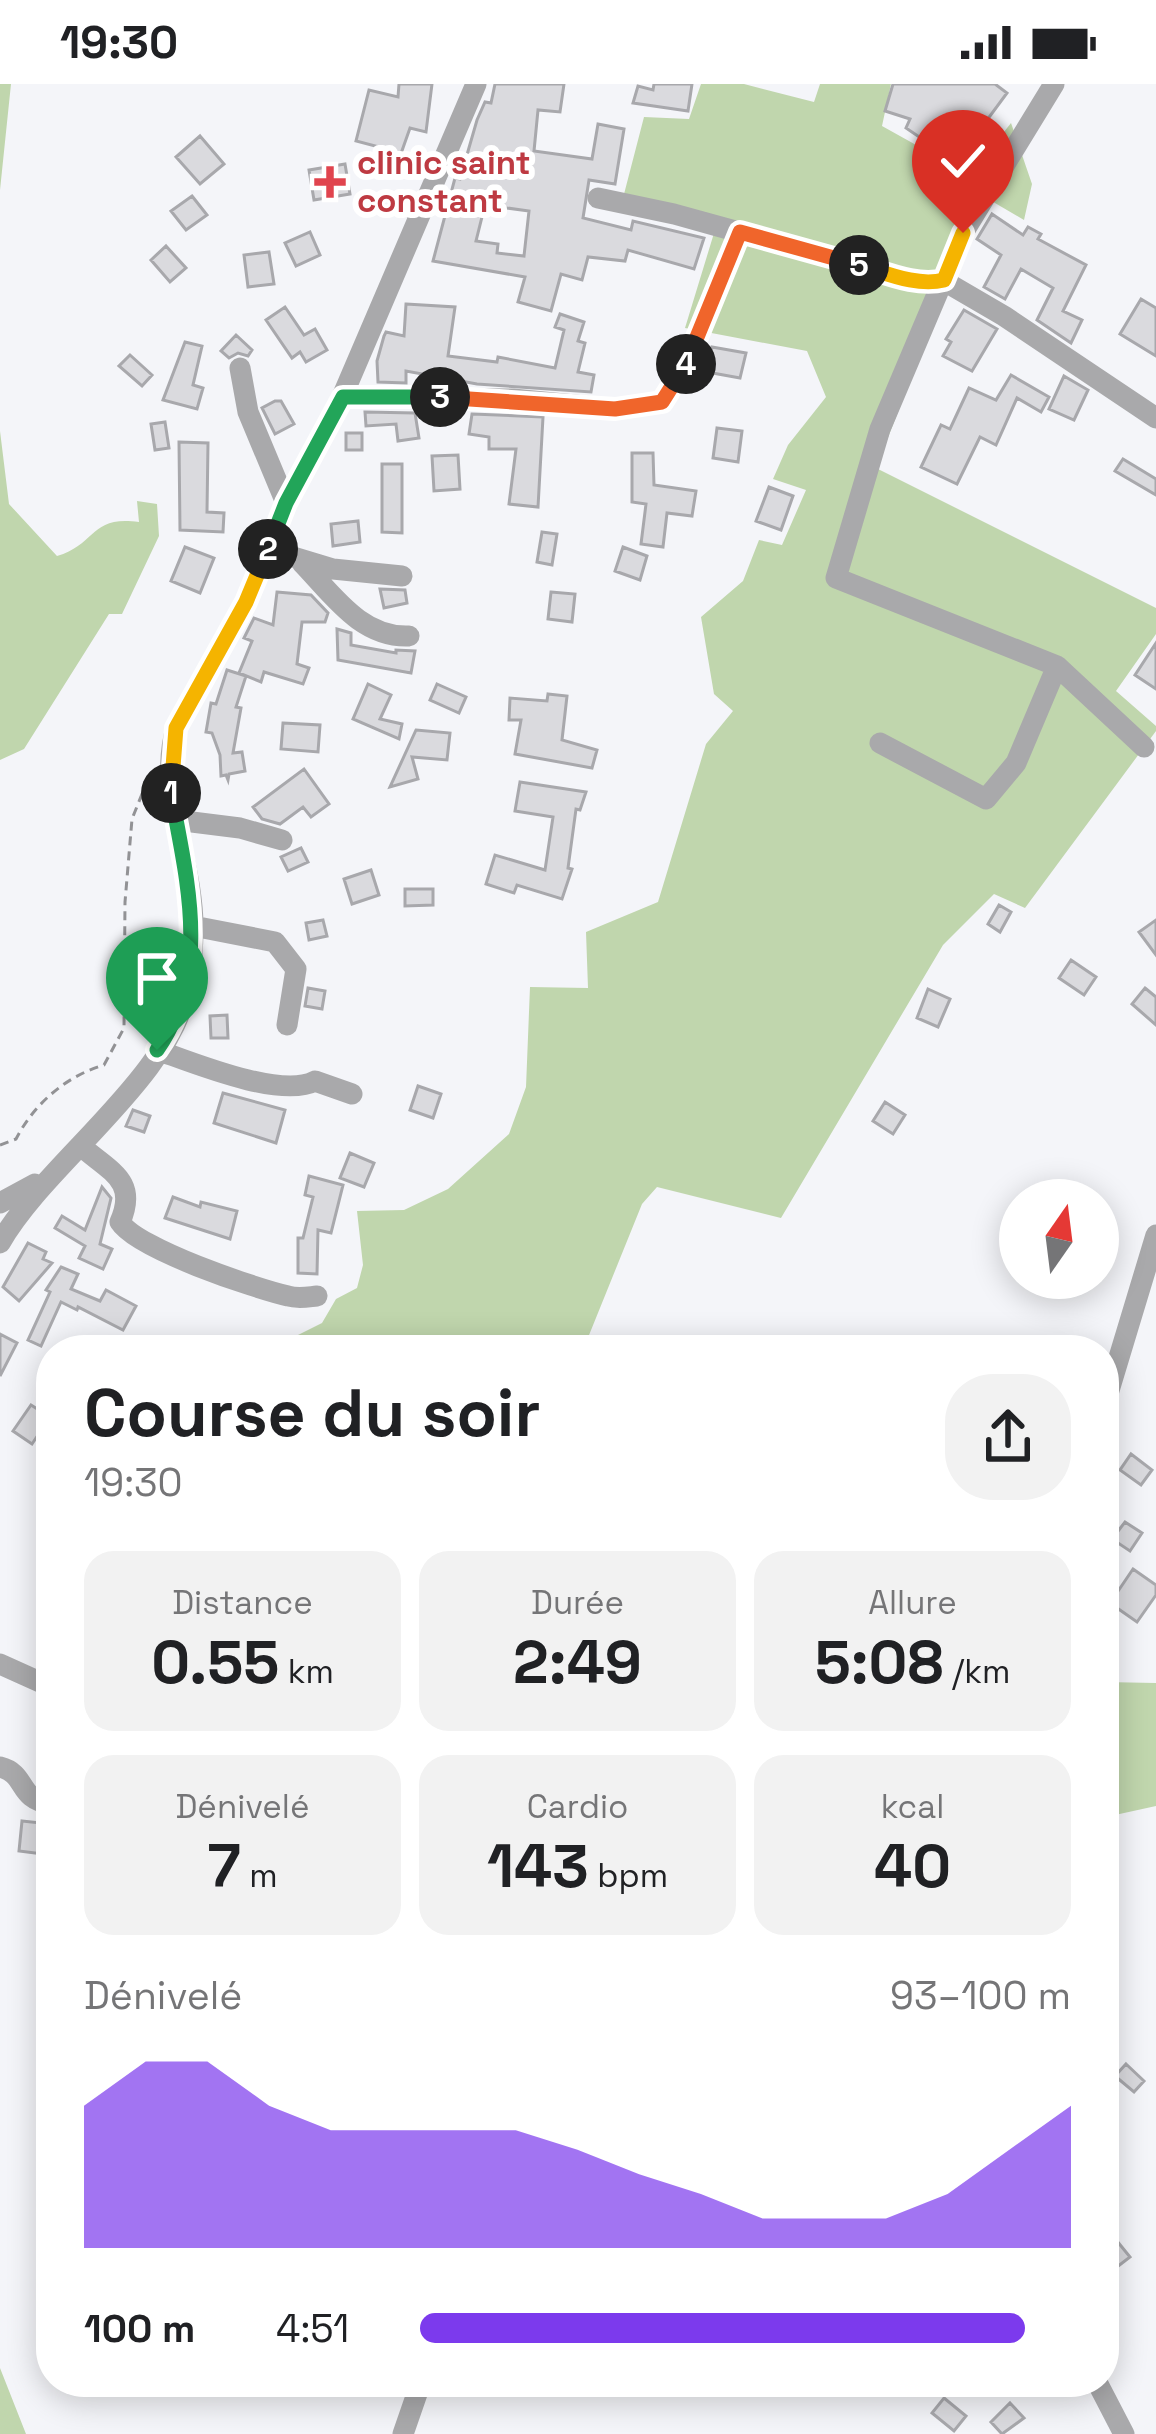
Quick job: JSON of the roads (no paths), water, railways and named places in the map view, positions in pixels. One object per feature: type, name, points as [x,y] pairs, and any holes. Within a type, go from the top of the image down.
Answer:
[{"type":"street","points":[[0,1203],[46,1178],[82,1147],[174,1026],[188,989],[194,926],[171,792],[176,728],[246,602],[286,503],[343,397],[476,84]]},
{"type":"street","points":[[1054,84],[963,233],[880,429],[836,578],[1057,666],[1144,747]]},
{"type":"street","points":[[598,198],[915,281],[944,280],[1156,418]]},
{"type":"street","points":[[343,397],[513,399],[615,409],[662,402],[682,375],[740,232]]},
{"type":"street","points":[[240,368],[248,412],[286,503]]},
{"type":"street","points":[[267,549],[302,563],[402,577]]},
{"type":"street","points":[[302,563],[368,629],[388,637],[409,636]]},
{"type":"street","points":[[880,743],[986,799],[1016,763],[1057,666]]},
{"type":"street","points":[[176,820],[282,840]]},
{"type":"street","points":[[194,926],[275,942],[296,969],[287,1025]]},
{"type":"street","points":[[157,1050],[263,1082],[301,1088],[315,1081],[352,1094]]},
{"type":"street","points":[[82,1147],[127,1189],[129,1203],[120,1222],[126,1232],[148,1245],[294,1298],[317,1296]]},
{"type":"street","points":[[0,1243],[46,1178]]},
{"type":"street","points":[[1119,1358],[1156,1235]]},
{"type":"street","points":[[0,1664],[36,1680]]},
{"type":"street","points":[[0,1767],[10,1769],[23,1792],[36,1802]]},
{"type":"street","points":[[403,2434],[416,2397]]},
{"type":"street","points":[[1105,2397],[1124,2434]]},
{"type":"place","name":"clinic saint constant","points":[[330,182]]}]
